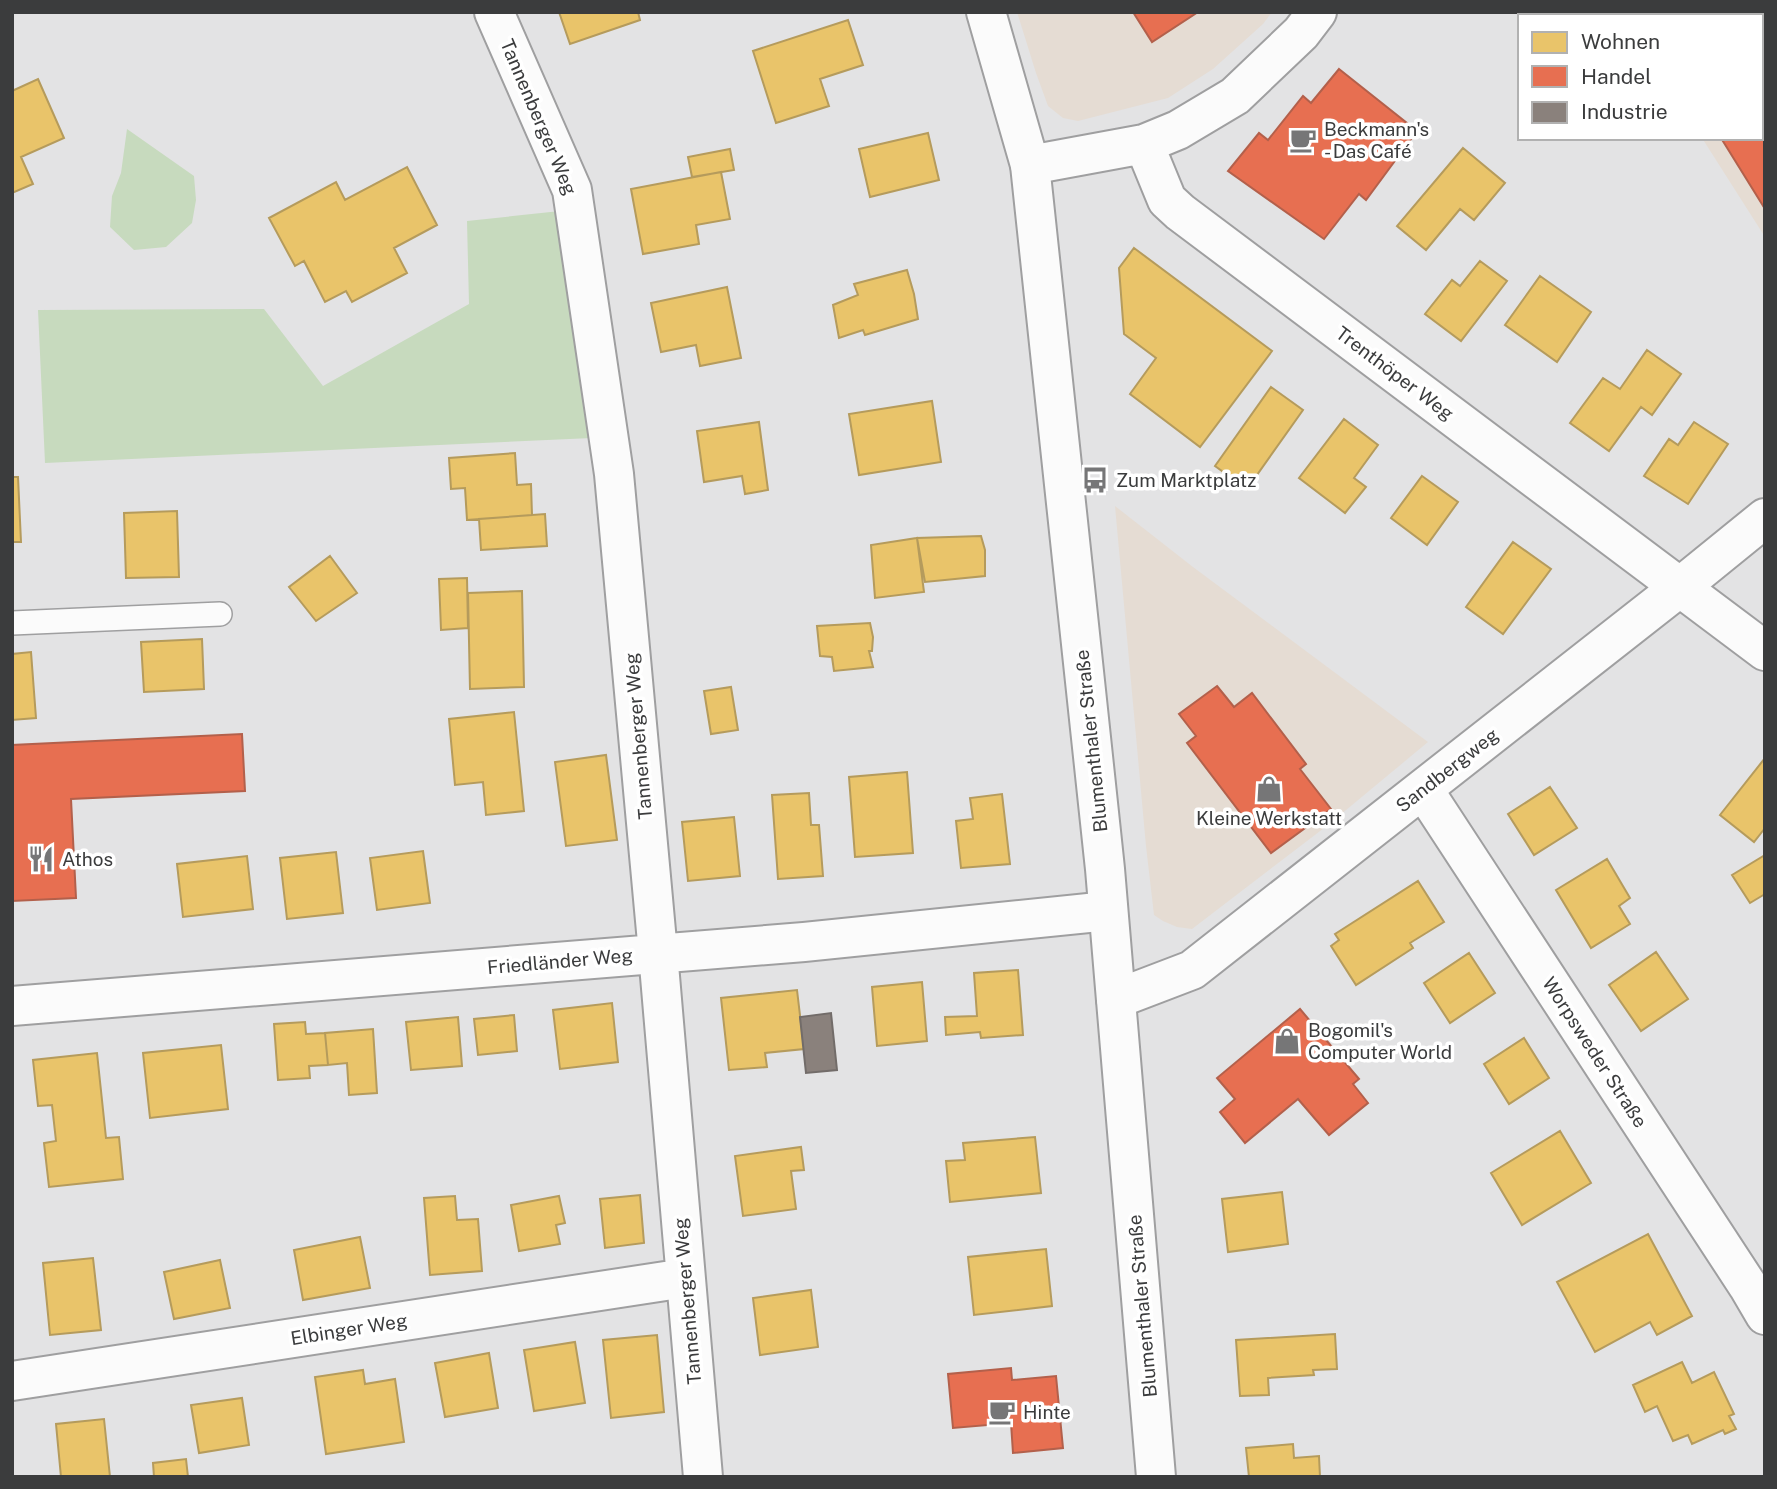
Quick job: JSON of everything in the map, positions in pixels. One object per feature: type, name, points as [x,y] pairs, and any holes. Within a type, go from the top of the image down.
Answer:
[{"type":"street","name":"Tannenberger Weg","points":[[494,12],[572,190],[614,474],[703,1477]]},
{"type":"street","name":"Blumenthaler Straße","points":[[986,12],[1030,165],[1104,855],[1156,1477]]},
{"type":"street","points":[[1030,165],[1144,144],[1178,130],[1235,96],[1301,33],[1317,12]]},
{"type":"street","name":"Trenthöper Weg","points":[[1144,144],[1167,201],[1765,651]]},
{"type":"street","name":"Sandbergweg","points":[[1116,999],[1192,970],[1765,518]]},
{"type":"street","name":"Worpsweder Straße","points":[[1423,789],[1765,1315]]},
{"type":"street","name":"Friedländer Weg","points":[[27,997],[804,942],[1108,911]]},
{"type":"street","name":"Elbinger Weg","points":[[12,1381],[685,1278]]},
{"type":"lane","points":[[12,623],[220,614]]},
{"type":"shaded area","points":[[1017,12],[1272,12],[1263,24],[1213,69],[1168,98],[1078,121],[1063,118],[1048,106]]},
{"type":"shaded area","points":[[1623,12],[1765,12],[1765,237],[1703,140],[1763,140],[1763,14]]},
{"type":"shaded area","points":[[1115,506],[1428,742],[1328,825],[1192,929],[1177,927],[1154,915]]},
{"type":"green space","points":[[127,129],[194,176],[196,200],[192,223],[166,247],[134,250],[110,227],[112,196],[121,173]]},
{"type":"green space","points":[[560,211],[592,438],[45,463],[38,310],[264,309],[323,386],[469,304],[467,221]]},
{"type":"building: Wohnen","points":[[559,12],[638,12],[640,20],[570,44]]},
{"type":"building: Wohnen","points":[[848,20],[863,65],[820,79],[829,106],[776,123],[753,51]]},
{"type":"building: Wohnen","points":[[38,79],[64,138],[21,157],[33,184],[12,193],[12,91]]},
{"type":"building: Wohnen","points":[[928,133],[939,180],[870,197],[859,149]]},
{"type":"building: Wohnen","points":[[1463,148],[1505,183],[1474,220],[1460,209],[1426,250],[1397,226]]},
{"type":"building: Wohnen","points":[[730,149],[734,170],[692,177],[688,157]]},
{"type":"building: Wohnen","points":[[407,167],[437,225],[394,248],[407,273],[352,302],[346,291],[325,302],[304,261],[295,266],[269,218],[336,182],[345,200]]},
{"type":"building: Wohnen","points":[[721,172],[730,219],[696,225],[699,244],[643,254],[631,189]]},
{"type":"building: Wohnen","points":[[1134,248],[1272,351],[1200,447],[1130,394],[1156,358],[1124,334],[1119,268]]},
{"type":"building: Wohnen","points":[[1480,261],[1507,281],[1461,341],[1425,314],[1452,280],[1460,286]]},
{"type":"building: Wohnen","points":[[907,270],[918,319],[865,335],[863,330],[839,338],[833,305],[858,295],[854,284]]},
{"type":"building: Wohnen","points":[[1540,276],[1591,312],[1557,362],[1505,325]]},
{"type":"building: Wohnen","points":[[727,287],[741,358],[700,366],[696,345],[661,352],[651,303]]},
{"type":"building: Wohnen","points":[[1647,350],[1681,374],[1652,415],[1641,407],[1609,451],[1570,423],[1603,378],[1620,389]]},
{"type":"building: Wohnen","points":[[1271,387],[1303,410],[1247,489],[1215,466]]},
{"type":"building: Wohnen","points":[[932,401],[941,462],[859,475],[849,414]]},
{"type":"building: Wohnen","points":[[1344,419],[1378,445],[1354,478],[1366,487],[1345,513],[1299,478]]},
{"type":"building: Wohnen","points":[[759,422],[768,490],[745,494],[742,476],[704,482],[697,431]]},
{"type":"building: Wohnen","points":[[1694,422],[1728,444],[1688,504],[1644,476],[1669,439],[1678,445]]},
{"type":"building: Wohnen","points":[[515,453],[517,485],[531,484],[532,515],[467,520],[465,488],[451,489],[449,458]]},
{"type":"building: Wohnen","points":[[1422,476],[1458,502],[1427,545],[1391,518]]},
{"type":"building: Wohnen","points":[[12,477],[18,477],[21,542],[12,542]]},
{"type":"building: Wohnen","points":[[177,511],[179,577],[126,578],[124,513]]},
{"type":"building: Wohnen","points":[[545,514],[547,546],[481,550],[479,519]]},
{"type":"building: Wohnen","points":[[981,536],[985,550],[985,576],[925,582],[917,538]]},
{"type":"building: Wohnen","points":[[917,538],[924,592],[875,598],[871,545]]},
{"type":"building: Wohnen","points":[[1513,542],[1551,569],[1503,634],[1466,607]]},
{"type":"building: Wohnen","points":[[330,556],[357,593],[316,621],[289,587]]},
{"type":"building: Wohnen","points":[[467,578],[468,628],[441,630],[439,579]]},
{"type":"building: Wohnen","points":[[522,591],[524,687],[470,689],[468,593]]},
{"type":"building: Wohnen","points":[[870,623],[873,637],[872,651],[869,651],[873,667],[834,671],[832,657],[820,656],[817,626]]},
{"type":"building: Wohnen","points":[[202,639],[204,689],[144,692],[141,642]]},
{"type":"building: Wohnen","points":[[31,652],[36,718],[12,720],[12,654]]},
{"type":"building: Wohnen","points":[[731,687],[738,730],[711,734],[704,691]]},
{"type":"building: Wohnen","points":[[514,712],[524,811],[486,815],[483,782],[455,785],[449,719]]},
{"type":"building: Wohnen","points":[[606,755],[617,840],[566,846],[555,762]]},
{"type":"building: Wohnen","points":[[1765,758],[1765,828],[1754,842],[1720,815]]},
{"type":"building: Wohnen","points":[[907,772],[913,853],[855,857],[849,777]]},
{"type":"building: Wohnen","points":[[1550,787],[1577,828],[1534,855],[1508,814]]},
{"type":"building: Wohnen","points":[[809,793],[811,825],[819,825],[823,876],[778,879],[772,795]]},
{"type":"building: Wohnen","points":[[1002,794],[1010,864],[961,868],[956,821],[973,819],[970,798]]},
{"type":"building: Wohnen","points":[[734,817],[740,876],[688,881],[682,822]]},
{"type":"building: Wohnen","points":[[423,851],[430,903],[377,910],[370,858]]},
{"type":"building: Wohnen","points":[[336,852],[343,913],[287,919],[280,858]]},
{"type":"building: Wohnen","points":[[1765,855],[1765,894],[1750,903],[1732,875]]},
{"type":"building: Wohnen","points":[[247,856],[253,909],[183,917],[177,864]]},
{"type":"building: Wohnen","points":[[1607,859],[1630,898],[1619,906],[1630,924],[1591,948],[1556,890]]},
{"type":"building: Wohnen","points":[[1418,881],[1444,922],[1410,943],[1413,948],[1356,985],[1331,946],[1339,940],[1335,934]]},
{"type":"building: Wohnen","points":[[1656,952],[1688,999],[1641,1031],[1609,985]]},
{"type":"building: Wohnen","points":[[1469,953],[1495,993],[1450,1023],[1424,983]]},
{"type":"building: Wohnen","points":[[1018,970],[1023,1035],[981,1038],[980,1032],[946,1035],[945,1017],[977,1016],[974,973]]},
{"type":"building: Wohnen","points":[[922,982],[927,1041],[877,1046],[872,987]]},
{"type":"building: Wohnen","points":[[797,990],[804,1049],[765,1053],[767,1067],[729,1070],[721,998]]},
{"type":"building: Wohnen","points":[[612,1003],[618,1062],[560,1069],[553,1010]]},
{"type":"building: Wohnen","points":[[514,1015],[517,1051],[478,1055],[474,1019]]},
{"type":"building: Wohnen","points":[[458,1017],[462,1066],[411,1070],[406,1022]]},
{"type":"building: Wohnen","points":[[305,1022],[306,1034],[325,1033],[328,1065],[309,1066],[310,1078],[278,1080],[274,1024]]},
{"type":"building: Wohnen","points":[[373,1029],[377,1093],[349,1095],[347,1063],[328,1065],[325,1033]]},
{"type":"building: Wohnen","points":[[1524,1038],[1549,1078],[1509,1104],[1484,1064]]},
{"type":"building: Wohnen","points":[[221,1045],[228,1109],[150,1118],[143,1053]]},
{"type":"building: Wohnen","points":[[97,1053],[106,1138],[119,1137],[123,1179],[49,1187],[44,1143],[56,1141],[52,1105],[38,1106],[33,1060]]},
{"type":"building: Wohnen","points":[[1560,1131],[1591,1183],[1522,1225],[1491,1173]]},
{"type":"building: Wohnen","points":[[1035,1137],[1041,1193],[950,1202],[946,1161],[965,1160],[963,1143]]},
{"type":"building: Wohnen","points":[[801,1147],[804,1170],[791,1171],[796,1209],[743,1216],[735,1156]]},
{"type":"building: Wohnen","points":[[1282,1192],[1288,1244],[1228,1252],[1222,1199]]},
{"type":"building: Wohnen","points":[[640,1195],[644,1243],[605,1248],[600,1199]]},
{"type":"building: Wohnen","points":[[455,1196],[457,1220],[478,1219],[482,1271],[430,1275],[424,1198]]},
{"type":"building: Wohnen","points":[[559,1196],[565,1223],[556,1225],[560,1244],[519,1251],[511,1205]]},
{"type":"building: Wohnen","points":[[1648,1234],[1692,1316],[1657,1335],[1650,1322],[1595,1352],[1557,1282]]},
{"type":"building: Wohnen","points":[[360,1237],[370,1288],[303,1300],[294,1250]]},
{"type":"building: Wohnen","points":[[1046,1249],[1052,1306],[974,1315],[968,1257]]},
{"type":"building: Wohnen","points":[[93,1258],[101,1330],[50,1335],[43,1263]]},
{"type":"building: Wohnen","points":[[220,1260],[230,1308],[174,1319],[164,1272]]},
{"type":"building: Wohnen","points":[[811,1290],[818,1347],[760,1355],[753,1298]]},
{"type":"building: Wohnen","points":[[1335,1334],[1337,1369],[1313,1370],[1314,1375],[1268,1378],[1269,1395],[1240,1396],[1236,1340]]},
{"type":"building: Wohnen","points":[[657,1335],[664,1412],[611,1418],[603,1340]]},
{"type":"building: Wohnen","points":[[575,1342],[585,1403],[534,1411],[524,1350]]},
{"type":"building: Wohnen","points":[[489,1353],[498,1408],[445,1417],[435,1363]]},
{"type":"building: Wohnen","points":[[1682,1362],[1692,1383],[1714,1372],[1734,1414],[1729,1416],[1736,1429],[1725,1434],[1723,1430],[1692,1444],[1688,1435],[1673,1441],[1657,1406],[1645,1412],[1633,1385]]},
{"type":"building: Wohnen","points":[[363,1370],[365,1384],[395,1379],[404,1442],[326,1454],[315,1377]]},
{"type":"building: Wohnen","points":[[242,1398],[249,1445],[199,1453],[191,1405]]},
{"type":"building: Wohnen","points":[[104,1419],[110,1477],[61,1477],[56,1424]]},
{"type":"building: Wohnen","points":[[1293,1444],[1294,1458],[1319,1456],[1320,1477],[1249,1477],[1246,1448]]},
{"type":"building: Wohnen","points":[[186,1459],[188,1477],[154,1477],[153,1463]]},
{"type":"building: Handel","points":[[1133,12],[1198,12],[1152,42]]},
{"type":"building: Handel","points":[[1643,12],[1765,12],[1765,209],[1722,140],[1763,140],[1763,14]]},
{"type":"building: Handel","points":[[1339,69],[1417,131],[1366,200],[1359,194],[1324,239],[1228,171],[1259,133],[1268,140],[1303,96],[1311,103]]},
{"type":"building: Handel","name":"Kleine Werkstatt","points":[[1217,686],[1234,707],[1252,693],[1306,764],[1300,769],[1331,809],[1271,853],[1187,743],[1196,736],[1179,714]]},
{"type":"building: Handel","points":[[242,734],[245,791],[71,799],[76,898],[12,901],[12,745]]},
{"type":"building: Handel","points":[[1300,1009],[1359,1079],[1353,1084],[1368,1103],[1329,1135],[1298,1099],[1245,1143],[1220,1112],[1235,1099],[1217,1078]]},
{"type":"building: Handel","points":[[1011,1368],[1012,1380],[1056,1376],[1063,1448],[1013,1453],[1011,1423],[953,1428],[948,1374]]},
{"type":"building: Industrie","points":[[831,1013],[837,1070],[806,1073],[800,1017]]},
{"type":"place","name":"Beckmann's - Das Café","points":[[1303,140]]},
{"type":"place","name":"Zum Marktplatz","points":[[1095,480]]},
{"type":"place","name":"Kleine Werkstatt","points":[[1269,789]]},
{"type":"place","name":"Athos","points":[[41,859]]},
{"type":"place","name":"Bogomil's Computer World","points":[[1287,1041]]},
{"type":"place","name":"Hinte","points":[[1002,1412]]}]
